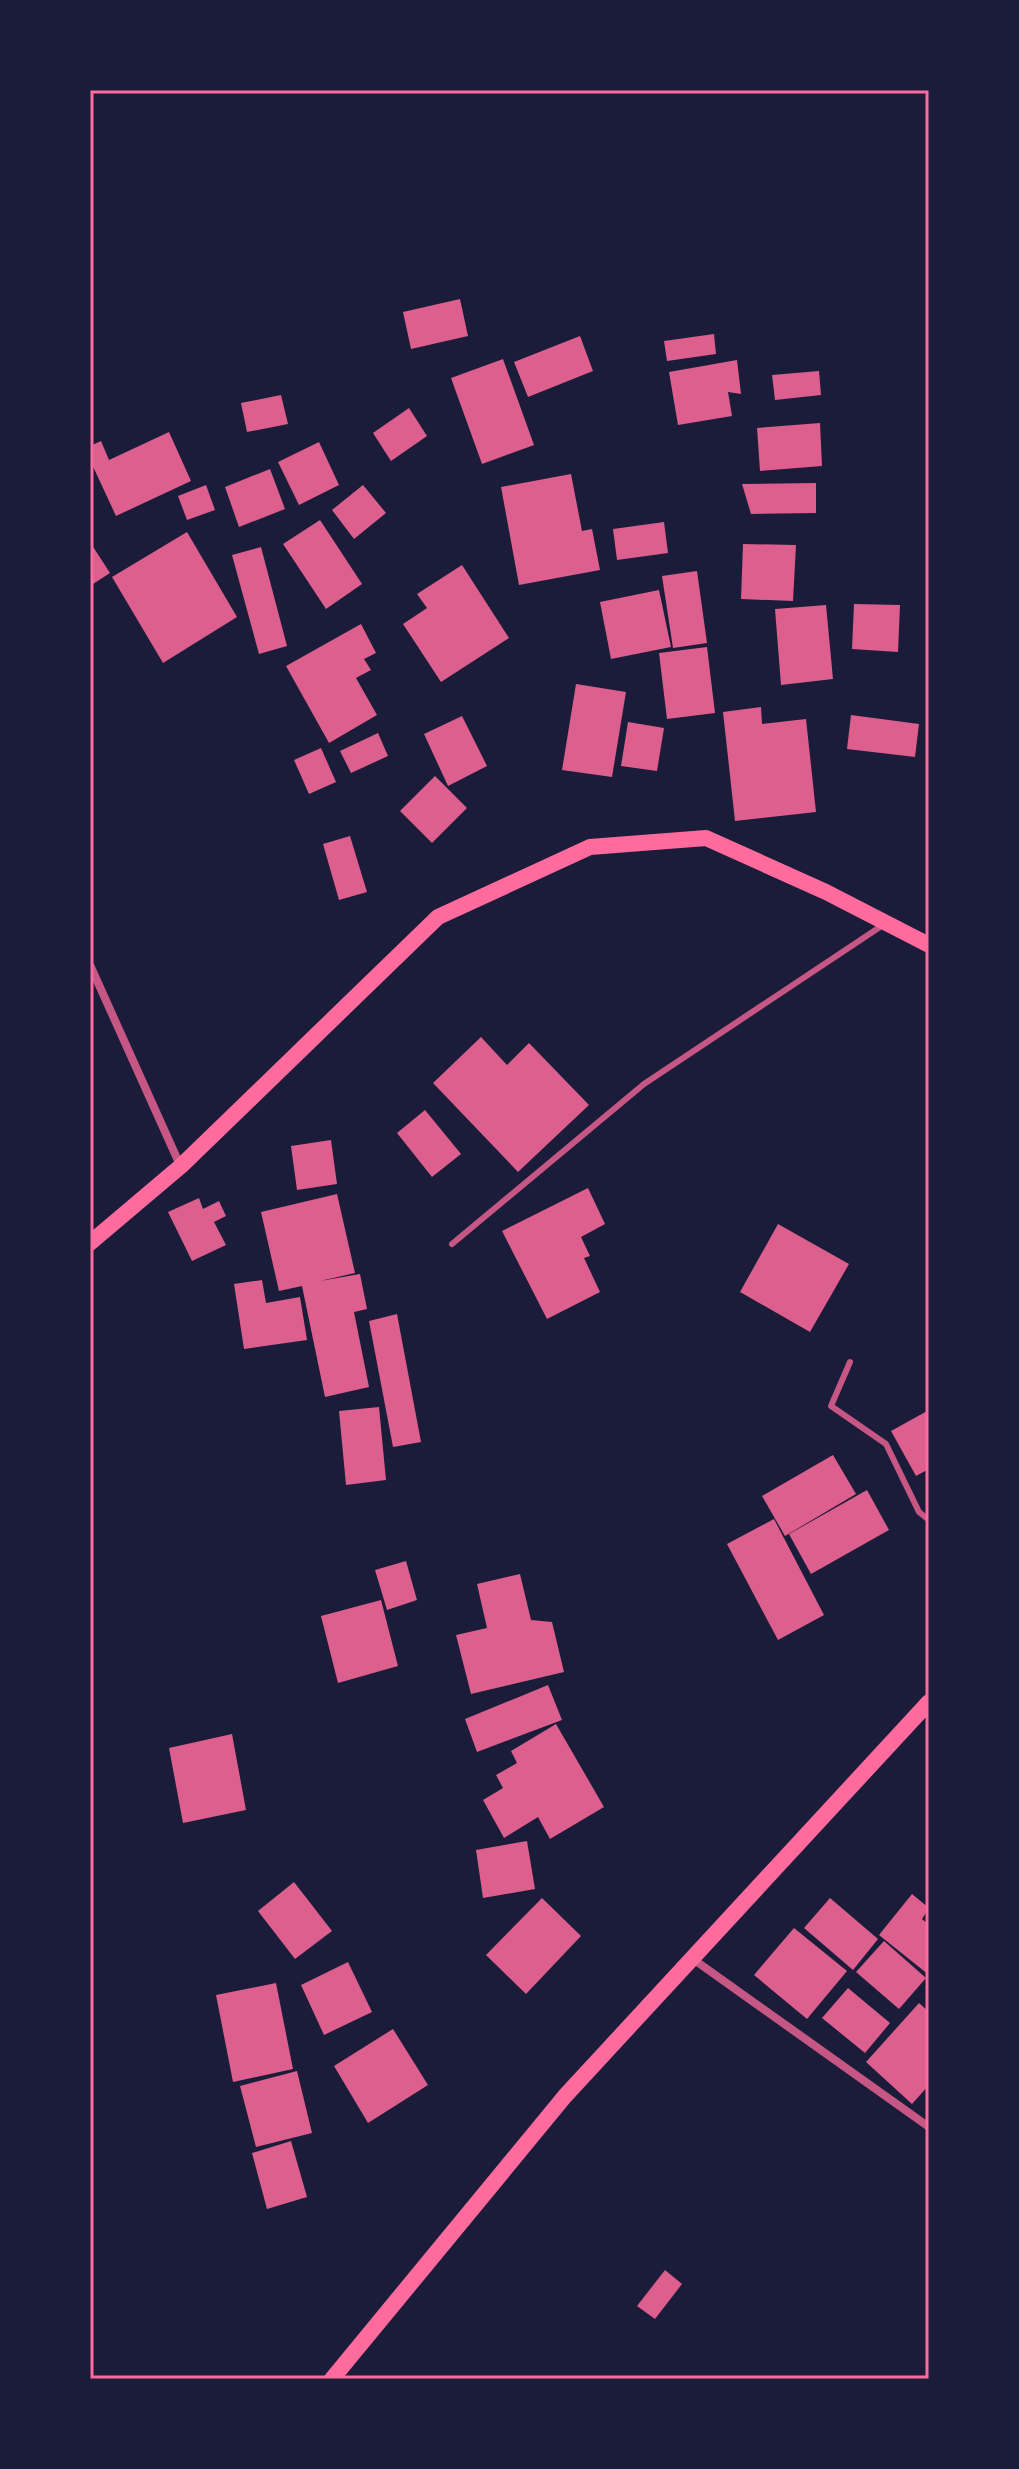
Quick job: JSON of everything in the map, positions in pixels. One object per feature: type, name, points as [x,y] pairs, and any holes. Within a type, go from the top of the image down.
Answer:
[{"type":"main road","points":[[90,1243],[181,1166],[438,917],[590,847],[706,838],[929,945]]},
{"type":"main road","points":[[332,2379],[565,2096],[929,1702]]},
{"type":"street","points":[[90,965],[181,1166]]},
{"type":"street","points":[[692,1959],[929,2127]]},
{"type":"lane","points":[[452,1244],[644,1084],[886,923]]},
{"type":"lane","points":[[850,1362],[831,1406],[886,1444],[919,1512],[929,1520]]},
{"type":"building","points":[[460,299],[468,336],[411,349],[403,312]]},
{"type":"building","points":[[714,334],[716,354],[667,361],[664,341]]},
{"type":"building","points":[[580,336],[593,371],[528,397],[514,362]]},
{"type":"building","points":[[503,359],[534,445],[482,464],[451,378]]},
{"type":"building","points":[[737,360],[741,394],[728,392],[732,416],[678,425],[669,372]]},
{"type":"building","points":[[819,371],[821,395],[775,400],[772,375]]},
{"type":"building","points":[[281,395],[288,424],[247,432],[241,403]]},
{"type":"building","points":[[409,408],[427,436],[391,461],[373,433]]},
{"type":"building","points":[[820,423],[822,466],[760,471],[757,428]]},
{"type":"building","points":[[169,432],[191,481],[116,516],[90,460],[90,446],[101,441],[109,460]]},
{"type":"building","points":[[319,442],[339,485],[299,505],[278,462]]},
{"type":"building","points":[[270,469],[285,509],[239,527],[225,487]]},
{"type":"building","points":[[571,474],[582,531],[592,529],[600,570],[519,585],[501,487]]},
{"type":"building","points":[[816,483],[816,513],[751,514],[742,484]]},
{"type":"building","points":[[206,485],[215,510],[187,520],[178,496]]},
{"type":"building","points":[[363,485],[386,513],[354,539],[332,510]]},
{"type":"building","points":[[320,520],[362,584],[326,609],[283,544]]},
{"type":"building","points":[[664,522],[668,553],[617,560],[613,529]]},
{"type":"building","points":[[187,532],[237,617],[163,663],[112,577]]},
{"type":"building","points":[[90,542],[110,573],[90,586]]},
{"type":"building","points":[[743,544],[796,545],[793,601],[741,599]]},
{"type":"building","points":[[261,547],[287,646],[259,654],[232,555]]},
{"type":"building","points":[[462,565],[509,638],[441,682],[403,624],[427,608],[417,594]]},
{"type":"building","points":[[697,571],[707,643],[673,648],[662,576]]},
{"type":"building","points":[[659,590],[671,647],[611,659],[600,602]]},
{"type":"building","points":[[854,604],[900,605],[898,652],[852,649]]},
{"type":"building","points":[[826,605],[833,679],[781,685],[775,609]]},
{"type":"building","points":[[361,624],[376,653],[364,659],[371,670],[356,678],[377,715],[329,743],[286,666]]},
{"type":"building","points":[[707,647],[715,713],[667,719],[659,653]]},
{"type":"building","points":[[576,684],[626,692],[612,777],[562,770]]},
{"type":"building","points":[[761,707],[762,724],[806,719],[816,812],[735,821],[723,712]]},
{"type":"building","points":[[851,715],[919,724],[915,757],[847,749]]},
{"type":"building","points":[[462,716],[487,766],[448,786],[424,734]]},
{"type":"building","points":[[628,722],[664,728],[657,771],[621,766]]},
{"type":"building","points":[[378,733],[388,756],[351,773],[340,751]]},
{"type":"building","points":[[321,748],[336,782],[309,794],[294,760]]},
{"type":"building","points":[[435,776],[467,808],[432,843],[400,811]]},
{"type":"building","points":[[350,836],[367,892],[339,900],[323,844]]},
{"type":"building","points":[[481,1037],[507,1065],[529,1043],[589,1105],[518,1172],[433,1083]]},
{"type":"building","points":[[425,1110],[461,1154],[432,1177],[397,1133]]},
{"type":"building","points":[[331,1140],[337,1184],[297,1190],[291,1146]]},
{"type":"building","points":[[588,1188],[605,1224],[581,1237],[590,1256],[584,1258],[600,1292],[547,1319],[502,1231]]},
{"type":"building","points":[[337,1194],[355,1273],[320,1281],[360,1274],[367,1309],[354,1312],[369,1387],[325,1397],[302,1286],[279,1291],[261,1212]]},
{"type":"building","points":[[199,1198],[203,1209],[219,1201],[226,1216],[214,1222],[226,1245],[192,1261],[168,1212]]},
{"type":"building","points":[[778,1224],[849,1264],[810,1332],[740,1292]]},
{"type":"building","points":[[262,1280],[266,1303],[300,1297],[307,1340],[244,1349],[234,1284]]},
{"type":"building","points":[[397,1314],[421,1442],[393,1447],[369,1321]]},
{"type":"building","points":[[379,1407],[386,1480],[346,1485],[339,1411]]},
{"type":"building","points":[[929,1410],[929,1469],[916,1476],[891,1431]]},
{"type":"building","points":[[833,1455],[856,1494],[785,1536],[762,1496]]},
{"type":"building","points":[[867,1490],[889,1530],[811,1574],[789,1534]]},
{"type":"building","points":[[774,1519],[824,1615],[778,1640],[727,1544]]},
{"type":"building","points":[[406,1561],[417,1600],[387,1610],[375,1570]]},
{"type":"building","points":[[520,1574],[531,1620],[552,1622],[564,1672],[471,1694],[456,1635],[487,1628],[477,1584]]},
{"type":"building","points":[[381,1600],[398,1666],[338,1683],[321,1616]]},
{"type":"building","points":[[548,1685],[562,1720],[477,1752],[465,1719]]},
{"type":"building","points":[[556,1724],[604,1807],[550,1839],[538,1817],[504,1838],[483,1800],[503,1788],[496,1775],[517,1763],[511,1751]]},
{"type":"building","points":[[232,1734],[246,1810],[183,1823],[169,1748]]},
{"type":"building","points":[[527,1841],[535,1889],[483,1898],[476,1850]]},
{"type":"building","points":[[294,1882],[332,1931],[295,1959],[258,1911]]},
{"type":"building","points":[[912,1894],[929,1908],[922,1919],[929,1925],[929,1975],[879,1935]]},
{"type":"building","points":[[542,1898],[581,1936],[526,1994],[486,1955]]},
{"type":"building","points":[[830,1898],[878,1939],[853,1970],[804,1928]]},
{"type":"building","points":[[794,1928],[847,1971],[807,2019],[754,1975]]},
{"type":"building","points":[[884,1941],[926,1978],[899,2009],[856,1972]]},
{"type":"building","points":[[348,1962],[372,2012],[324,2035],[301,1985]]},
{"type":"building","points":[[276,1983],[293,2069],[233,2082],[216,1995]]},
{"type":"building","points":[[848,1988],[890,2023],[865,2053],[822,2018]]},
{"type":"building","points":[[919,2003],[929,2012],[929,2085],[912,2104],[866,2062]]},
{"type":"building","points":[[393,2029],[428,2085],[368,2123],[334,2066]]},
{"type":"building","points":[[297,2071],[312,2133],[256,2147],[240,2086]]},
{"type":"building","points":[[291,2141],[307,2197],[267,2209],[252,2153]]},
{"type":"building","points":[[665,2270],[682,2284],[655,2319],[637,2306]]}]
